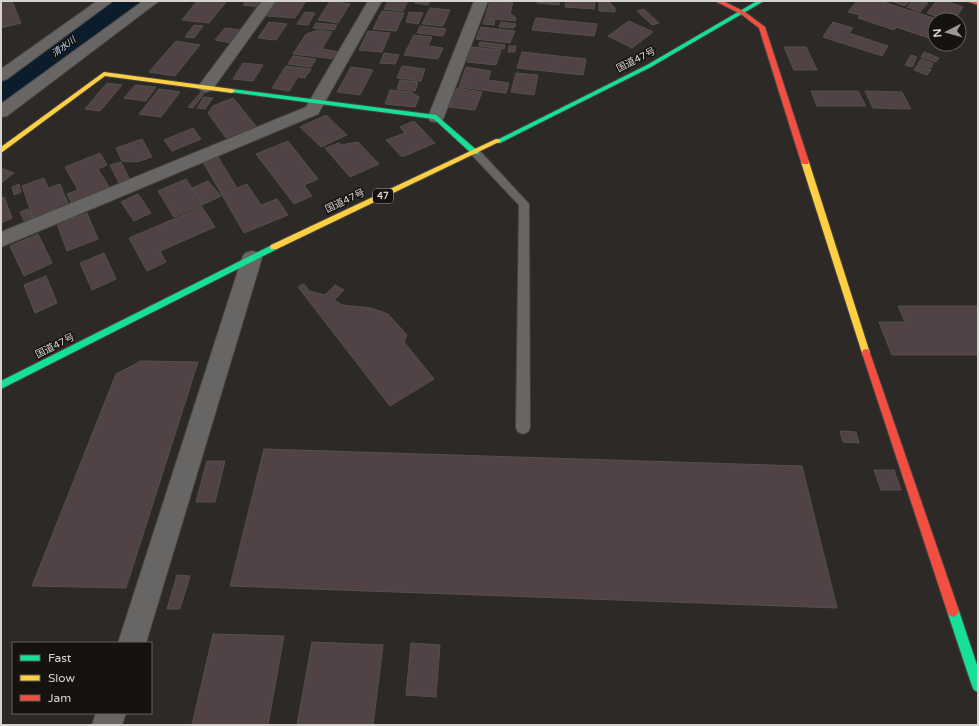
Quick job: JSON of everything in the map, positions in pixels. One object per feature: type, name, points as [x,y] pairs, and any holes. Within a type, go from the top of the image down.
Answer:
[{"type":"main road","points":[[718,1],[743,13],[762,26],[868,360],[978,686]]},
{"type":"main road","name":"国道47号","points":[[1,385],[252,258],[475,152],[649,66],[743,13],[761,1]]},
{"type":"main road","points":[[971,1],[978,3]]},
{"type":"main road","points":[[1,151],[104,74],[436,118],[475,152]]},
{"type":"street","points":[[1,76],[106,1]]},
{"type":"street","points":[[1,112],[152,1]]},
{"type":"street","points":[[206,87],[269,1]]},
{"type":"street","points":[[1,240],[312,110],[318,102],[374,1]]},
{"type":"street","points":[[436,118],[481,1]]},
{"type":"street","points":[[132,642],[252,258]]},
{"type":"street","points":[[107,725],[111,714]]},
{"type":"lane","points":[[475,152],[524,204],[523,428]]},
{"type":"building","points":[[1,1],[12,1],[21,23],[1,28]]},
{"type":"building","points":[[197,1],[226,2],[209,23],[182,20]]},
{"type":"building","points":[[246,1],[263,1],[259,7],[243,5]]},
{"type":"building","points":[[277,1],[306,1],[295,18],[267,16]]},
{"type":"building","points":[[330,1],[350,4],[338,23],[318,20]]},
{"type":"building","points":[[388,1],[408,1],[403,11],[384,9]]},
{"type":"building","points":[[416,1],[430,1],[428,5],[415,3]]},
{"type":"building","points":[[490,1],[513,3],[510,13],[516,18],[515,21],[485,18]]},
{"type":"building","points":[[538,1],[560,1],[559,5],[537,3]]},
{"type":"building","points":[[566,1],[595,1],[594,9],[565,7]]},
{"type":"building","points":[[599,1],[608,1],[615,8],[615,12],[599,11]]},
{"type":"building","points":[[857,1],[880,1],[927,16],[927,37],[896,27],[894,30],[858,18],[860,15],[848,12]]},
{"type":"building","points":[[891,1],[910,1],[905,6]]},
{"type":"building","points":[[912,1],[922,1],[928,3],[920,12],[907,7]]},
{"type":"building","points":[[936,1],[945,1],[963,7],[960,12],[928,12]]},
{"type":"building","points":[[430,8],[450,10],[443,26],[422,24]]},
{"type":"building","points":[[644,9],[659,23],[652,25],[637,11]]},
{"type":"building","points":[[382,11],[404,13],[396,31],[373,29]]},
{"type":"building","points":[[305,12],[315,13],[308,25],[297,24]]},
{"type":"building","points":[[409,12],[423,13],[418,24],[406,22]]},
{"type":"building","points":[[536,18],[597,24],[594,36],[532,30]]},
{"type":"building","points":[[484,19],[495,20],[494,25],[483,24]]},
{"type":"building","points":[[629,21],[653,32],[632,48],[608,36]]},
{"type":"building","points":[[269,22],[287,24],[276,40],[258,38]]},
{"type":"building","points":[[501,22],[516,24],[514,28],[499,27]]},
{"type":"building","points":[[833,22],[853,28],[849,33],[888,46],[882,56],[823,37]]},
{"type":"building","points":[[316,23],[337,25],[334,30],[313,28]]},
{"type":"building","points":[[194,25],[203,26],[194,38],[185,37]]},
{"type":"building","points":[[420,26],[446,29],[443,36],[417,33]]},
{"type":"building","points":[[481,27],[515,31],[510,43],[476,39]]},
{"type":"building","points":[[225,28],[241,30],[231,43],[215,40]]},
{"type":"building","points":[[318,30],[332,32],[322,49],[339,52],[335,59],[293,54],[306,34]]},
{"type":"building","points":[[368,31],[390,33],[382,52],[359,50]]},
{"type":"building","points":[[414,35],[432,37],[428,46],[443,48],[438,59],[404,55]]},
{"type":"building","points":[[176,41],[200,45],[175,76],[149,72]]},
{"type":"building","points":[[480,42],[505,45],[504,49],[479,46]]},
{"type":"building","points":[[509,46],[516,46],[515,52],[508,52]]},
{"type":"building","points":[[472,47],[501,50],[496,65],[467,62]]},
{"type":"building","points":[[784,47],[806,47],[817,70],[794,70]]},
{"type":"building","points":[[522,52],[586,59],[583,75],[517,68]]},
{"type":"building","points":[[924,52],[939,58],[936,62],[921,57]]},
{"type":"building","points":[[384,53],[399,55],[395,64],[380,63]]},
{"type":"building","points":[[911,55],[917,57],[912,67],[905,65]]},
{"type":"building","points":[[293,56],[316,59],[311,67],[288,64]]},
{"type":"building","points":[[921,59],[933,63],[931,68],[918,64]]},
{"type":"building","points":[[243,63],[263,65],[253,81],[233,79]]},
{"type":"building","points":[[917,65],[931,70],[927,75],[914,70]]},
{"type":"building","points":[[286,66],[311,69],[305,78],[298,77],[289,91],[272,88]]},
{"type":"building","points":[[402,66],[425,69],[421,81],[397,78]]},
{"type":"building","points":[[351,67],[373,70],[360,95],[337,92]]},
{"type":"building","points":[[466,67],[491,71],[488,80],[509,83],[506,93],[459,87]]},
{"type":"building","points":[[516,73],[538,75],[534,95],[511,92]]},
{"type":"building","points":[[400,80],[418,82],[415,91],[397,89]]},
{"type":"building","points":[[107,83],[122,85],[100,111],[85,109]]},
{"type":"building","points":[[135,85],[156,87],[146,101],[124,98]]},
{"type":"building","points":[[457,88],[482,92],[475,110],[449,107]]},
{"type":"building","points":[[159,89],[180,92],[161,117],[139,114]]},
{"type":"building","points":[[390,90],[411,92],[419,97],[415,107],[385,104]]},
{"type":"building","points":[[206,91],[193,108],[188,107],[201,92]]},
{"type":"building","points":[[811,91],[858,91],[866,106],[817,106]]},
{"type":"building","points":[[865,91],[902,92],[911,109],[873,108]]},
{"type":"building","points":[[204,97],[213,98],[205,109],[197,108]]},
{"type":"building","points":[[233,98],[256,126],[226,138],[208,113],[213,106]]},
{"type":"building","points":[[326,115],[347,135],[321,147],[300,127]]},
{"type":"building","points":[[414,121],[435,143],[402,157],[386,140],[405,133],[400,127]]},
{"type":"building","points":[[193,128],[201,139],[172,151],[164,140]]},
{"type":"building","points":[[142,139],[152,157],[137,162],[122,161],[116,148]]},
{"type":"building","points":[[288,141],[318,179],[304,185],[312,196],[294,204],[256,154]]},
{"type":"building","points":[[358,142],[379,164],[350,177],[325,148],[339,143],[341,145]]},
{"type":"building","points":[[100,153],[107,165],[98,169],[111,190],[73,206],[67,194],[78,190],[65,167]]},
{"type":"building","points":[[218,157],[237,188],[247,184],[261,205],[277,199],[288,215],[244,233],[203,162]]},
{"type":"building","points":[[121,162],[129,178],[119,183],[110,165]]},
{"type":"building","points":[[1,168],[14,173],[1,183]]},
{"type":"building","points":[[44,178],[48,188],[60,184],[70,208],[34,221],[22,186]]},
{"type":"building","points":[[186,179],[203,205],[174,217],[158,191]]},
{"type":"building","points":[[208,181],[221,196],[204,204],[192,188]]},
{"type":"building","points":[[19,184],[21,192],[14,195],[12,187]]},
{"type":"building","points":[[138,194],[151,213],[134,221],[121,202]]},
{"type":"building","points":[[4,197],[12,218],[1,223],[1,198]]},
{"type":"building","points":[[202,207],[215,227],[160,251],[166,262],[147,271],[129,238]]},
{"type":"building","points":[[28,209],[33,219],[25,223],[20,212]]},
{"type":"building","points":[[87,213],[98,239],[67,251],[57,224]]},
{"type":"building","points":[[38,234],[52,263],[24,276],[10,246]]},
{"type":"building","points":[[104,253],[116,279],[92,290],[80,263]]},
{"type":"building","points":[[46,276],[57,303],[35,313],[24,285]]},
{"type":"building","points":[[304,284],[309,291],[325,295],[335,285],[344,290],[334,300],[342,305],[371,308],[388,314],[407,335],[404,342],[434,379],[390,406],[298,287]]},
{"type":"building","points":[[898,306],[978,306],[978,355],[892,355],[879,322],[905,322]]},
{"type":"building","points":[[141,361],[198,362],[126,588],[32,586],[116,374]]},
{"type":"building","points":[[840,431],[856,432],[859,443],[843,442]]},
{"type":"building","points":[[264,449],[802,466],[837,608],[230,586]]},
{"type":"building","points":[[207,461],[225,461],[215,502],[196,502]]},
{"type":"building","points":[[874,470],[894,470],[901,490],[881,490]]},
{"type":"building","points":[[177,575],[190,576],[180,609],[167,609]]},
{"type":"building","points":[[213,634],[284,636],[268,725],[192,725]]},
{"type":"building","points":[[312,642],[383,645],[373,725],[297,725]]},
{"type":"building","points":[[411,643],[440,645],[436,697],[406,695]]},
{"type":"waterway","name":"清水川","points":[[1,92],[128,1]]},
{"type":"traffic: fast","points":[[498,141],[649,66],[761,1]]},
{"type":"traffic: fast","points":[[232,91],[436,117],[475,152]]},
{"type":"traffic: fast","points":[[1,385],[274,247]]},
{"type":"traffic: fast","points":[[953,611],[978,686]]},
{"type":"traffic: slow","points":[[1,151],[104,74],[232,91]]},
{"type":"traffic: slow","points":[[274,247],[498,141]]},
{"type":"traffic: slow","points":[[805,162],[866,353]]},
{"type":"traffic: jam","points":[[718,1],[743,13],[762,27],[805,162]]},
{"type":"traffic: jam","points":[[971,1],[978,3]]},
{"type":"traffic: jam","points":[[866,353],[953,611]]}]
